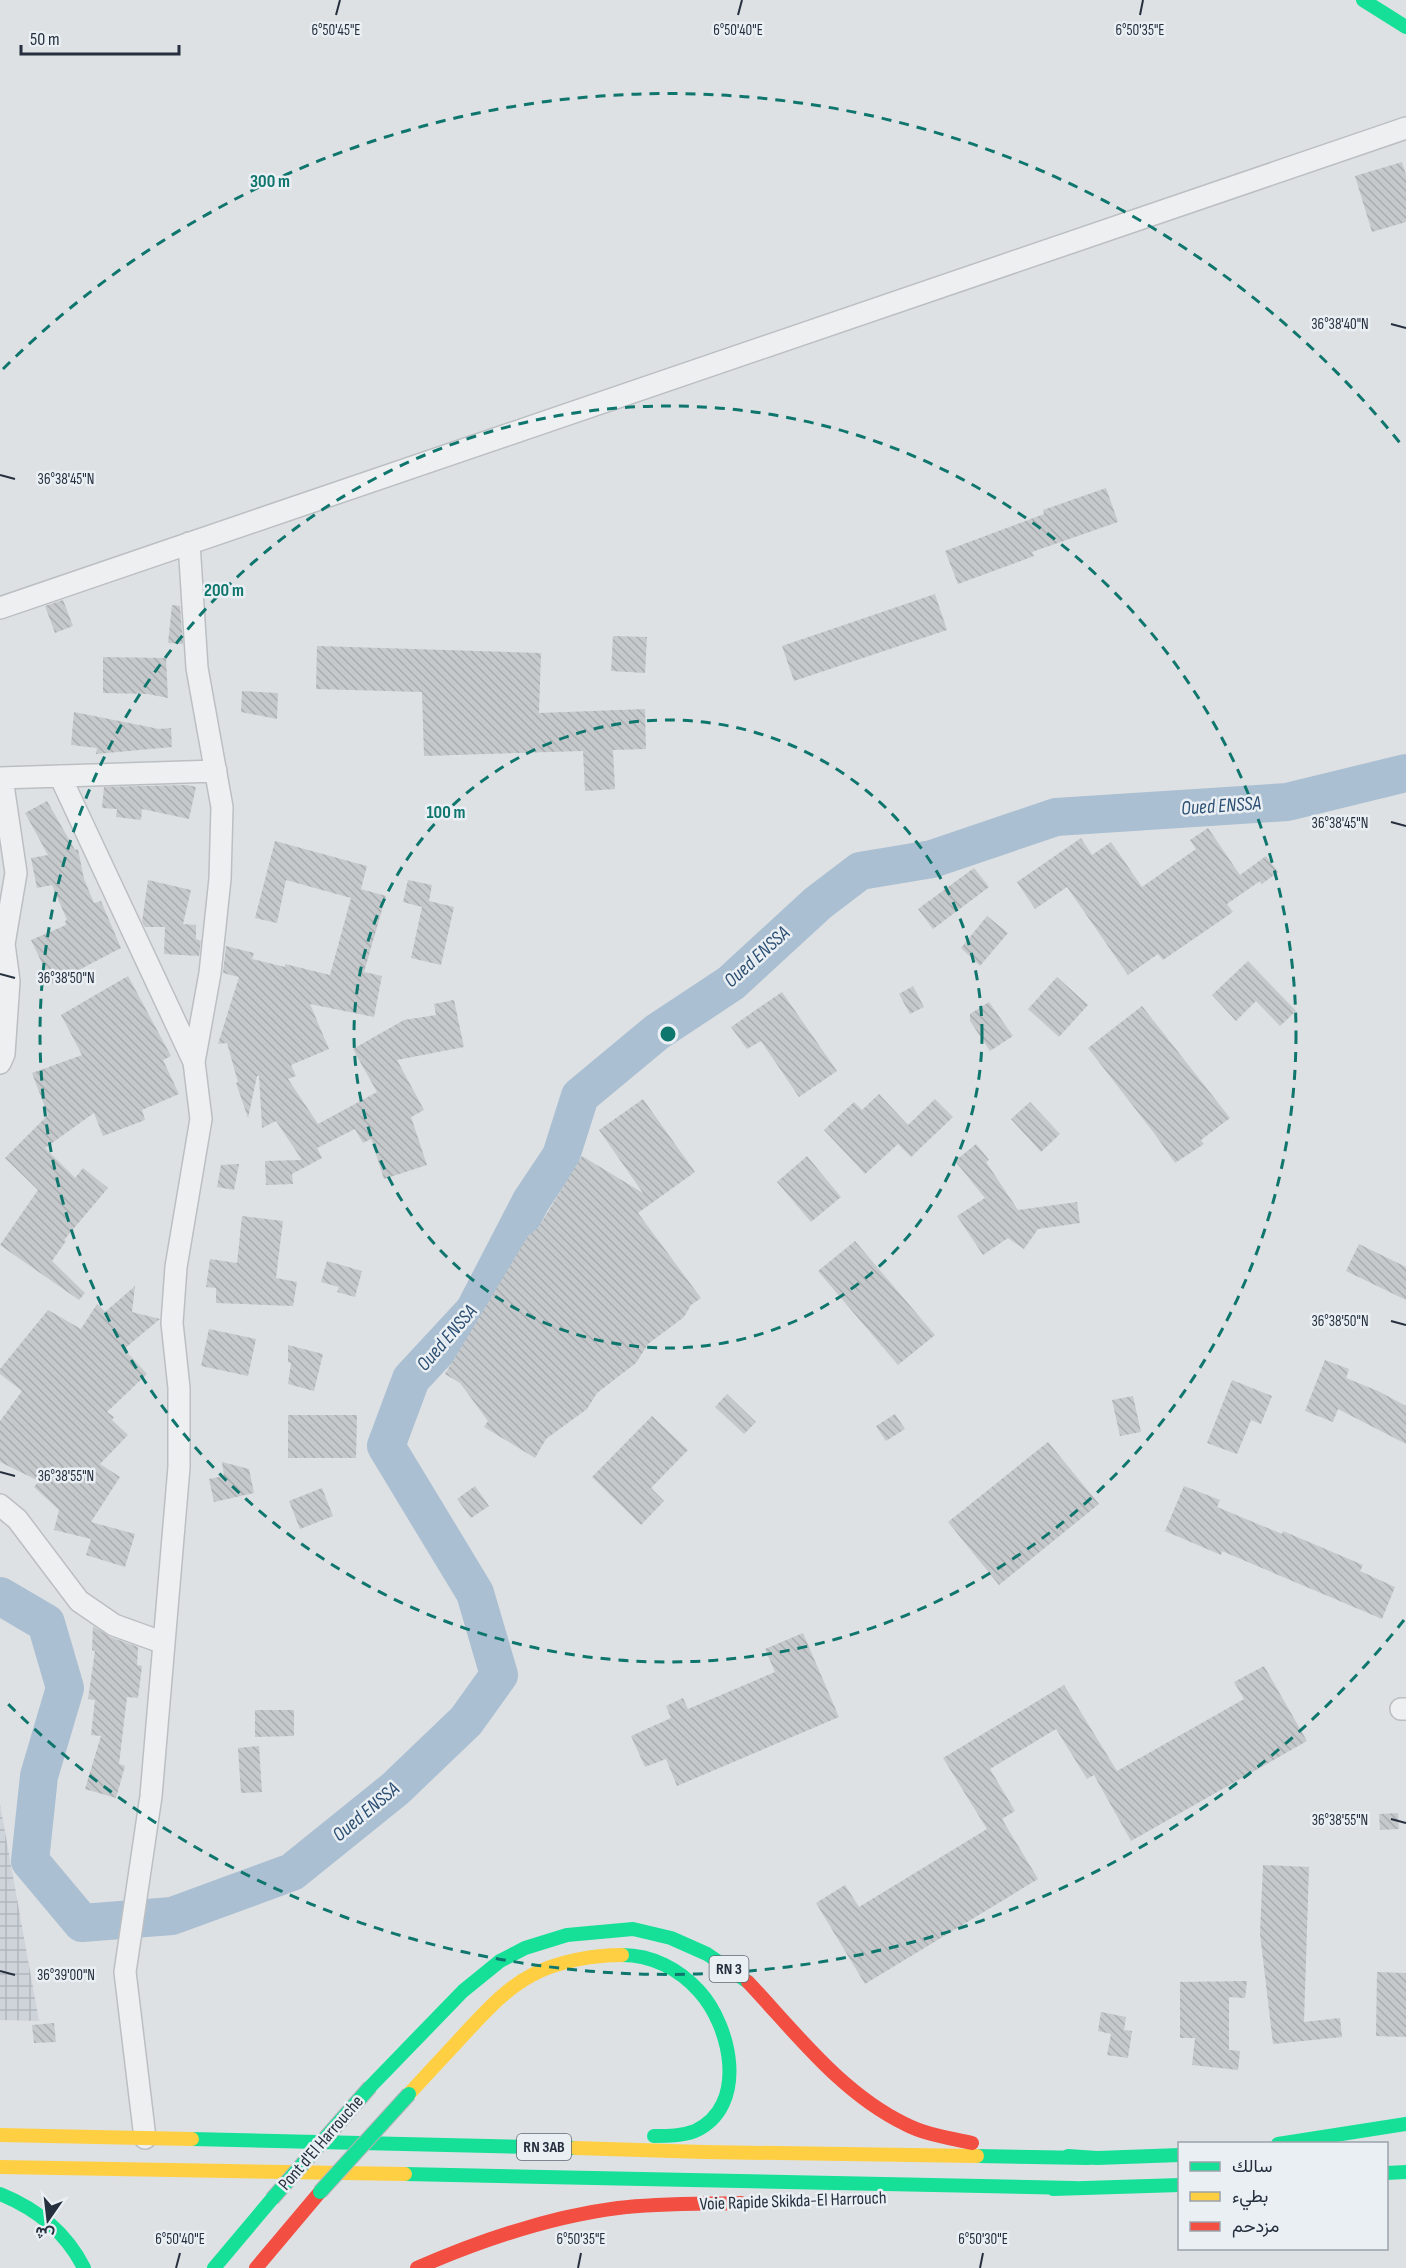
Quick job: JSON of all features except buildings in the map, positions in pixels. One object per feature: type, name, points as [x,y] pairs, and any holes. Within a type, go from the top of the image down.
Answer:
[{"type":"main road","points":[[1364,0],[1406,27]]},
{"type":"main road","name":"Pont d'El Harrouche","points":[[214,2268],[370,2086],[463,1991],[500,1961],[525,1948],[567,1935],[633,1929],[671,1938],[707,1954],[745,1979],[860,2097],[890,2117],[925,2132],[970,2143],[1089,2158]]},
{"type":"main road","name":"RN 3AB","points":[[256,2268],[320,2192],[408,2094],[503,1995],[534,1974],[565,1963],[601,1956],[633,1955],[656,1960],[681,1974],[704,1996],[723,2030],[730,2066],[729,2089],[712,2119],[698,2129],[678,2136],[493,2145]]},
{"type":"main road","points":[[1291,2142],[1406,2124]]},
{"type":"main road","name":"RN 3AB","points":[[0,2135],[493,2145],[704,2152],[1089,2158]]},
{"type":"main road","name":"RN 3","points":[[1089,2158],[1178,2155]]},
{"type":"main road","name":"RN 3AB","points":[[0,2167],[1074,2188]]},
{"type":"main road","points":[[1388,2173],[1406,2172]]},
{"type":"main road","name":"Voie Rapide Skikda-El Harrouch","points":[[900,2198],[1074,2188],[1178,2186]]},
{"type":"main road","points":[[0,2194],[36,2212],[60,2232],[79,2254],[84,2268]]},
{"type":"main road","name":"Voie Rapide Skikda-El Harrouch","points":[[417,2268],[452,2252],[529,2227],[600,2211],[662,2205],[752,2203]]},
{"type":"street","points":[[0,608],[1406,128]]},
{"type":"street","points":[[145,2138],[125,1972],[151,1796],[179,1467],[179,1388],[172,1323],[176,1267],[201,1119],[194,1062],[210,973],[220,879],[222,807],[197,668],[189,543]]},
{"type":"street","points":[[0,1063],[4,1054],[4,944],[16,873],[1,778],[216,771]]},
{"type":"street","points":[[60,776],[194,1062]]},
{"type":"street","points":[[0,1505],[17,1520],[79,1601],[114,1625],[164,1643]]},
{"type":"shaded area","points":[[0,1804],[39,2021],[0,2020]]},
{"type":"waterway","name":"Oued ENSSA","points":[[0,1596],[46,1623],[65,1688],[39,1776],[30,1861],[82,1923],[172,1916],[292,1872],[395,1789],[466,1721],[499,1675],[475,1593],[386,1446],[411,1379],[474,1311],[531,1201],[561,1156],[580,1096],[657,1032],[731,983],[818,903],[860,871],[932,859],[1056,817],[1287,802],[1406,773]]},
{"type":"traffic: fast","points":[[1363,0],[1406,27]]},
{"type":"traffic: fast","points":[[370,2087],[463,1991],[500,1961],[525,1948],[567,1935],[633,1929],[671,1938],[707,1954],[748,1982]]},
{"type":"traffic: fast","points":[[622,1955],[654,1961],[683,1976],[699,1991],[710,2006],[726,2044],[729,2065],[728,2085],[723,2104],[712,2119],[690,2133],[654,2136]]},
{"type":"traffic: fast","points":[[272,2199],[370,2087]]},
{"type":"traffic: fast","points":[[320,2192],[409,2094]]},
{"type":"traffic: fast","points":[[1291,2142],[1406,2124]]},
{"type":"traffic: fast","points":[[192,2139],[575,2148]]},
{"type":"traffic: fast","points":[[1068,2156],[1097,2158],[1178,2155]]},
{"type":"traffic: fast","points":[[977,2156],[1089,2158]]},
{"type":"traffic: fast","points":[[1388,2173],[1406,2172]]},
{"type":"traffic: fast","points":[[405,2174],[1074,2188]]},
{"type":"traffic: fast","points":[[1053,2189],[1178,2185]]},
{"type":"traffic: fast","points":[[0,2194],[26,2207],[49,2223],[68,2243],[84,2268]]},
{"type":"traffic: fast","points":[[214,2268],[272,2199]]},
{"type":"traffic: slow","points":[[409,2094],[469,2029],[523,1980],[542,1970],[565,1963],[600,1956],[622,1955]]},
{"type":"traffic: slow","points":[[0,2135],[192,2139]]},
{"type":"traffic: slow","points":[[575,2148],[977,2156]]},
{"type":"traffic: slow","points":[[0,2167],[405,2174]]},
{"type":"traffic: jam","points":[[748,1982],[801,2041],[860,2096],[913,2128],[972,2143]]},
{"type":"traffic: jam","points":[[256,2268],[320,2192]]},
{"type":"traffic: jam","points":[[417,2268],[515,2231],[566,2217],[649,2205],[741,2203]]}]
